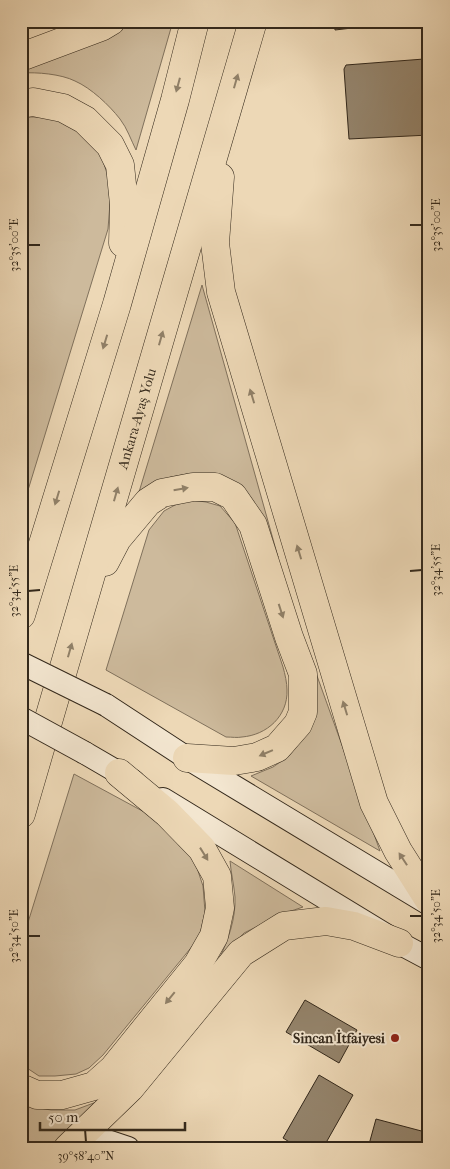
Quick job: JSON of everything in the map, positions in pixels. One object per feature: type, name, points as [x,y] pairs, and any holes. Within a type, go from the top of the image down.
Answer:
[{"type":"highway","points":[[21,57],[101,27],[111,21]]},
{"type":"highway","points":[[21,615],[117,304],[175,100],[195,21]]},
{"type":"highway","name":"Ankara-Ayaş Yolu","points":[[21,814],[253,21]]},
{"type":"highway","points":[[21,104],[33,102],[63,108],[86,120],[110,145],[120,164],[124,204],[117,304]]},
{"type":"highway","points":[[224,122],[215,243],[221,292],[374,803],[398,851],[429,900]]},
{"type":"highway","points":[[84,601],[117,539],[148,502],[162,492],[193,487],[215,488],[232,496],[253,525],[289,637],[303,674],[303,712],[298,724],[277,748],[257,757],[234,761],[187,758]]},
{"type":"highway","points":[[21,1088],[37,1095],[62,1095],[94,1086],[113,1069],[198,964],[214,936],[220,908],[217,876],[202,849],[167,813],[119,773]]},
{"type":"highway","points":[[75,1140],[130,1088],[241,953],[284,926],[326,921],[354,926],[399,943]]},
{"type":"main road","points":[[21,663],[106,705],[187,758],[429,904]]},
{"type":"main road","points":[[21,718],[119,773],[399,943],[429,959]]},
{"type":"main road","points":[[75,1140],[123,1147]]},
{"type":"shaded area","points":[[124,21],[173,21],[136,150],[120,119],[93,92],[75,81],[56,75],[21,73],[21,61]]},
{"type":"shaded area","points":[[47,117],[64,122],[77,129],[101,154],[108,177],[110,203],[108,229],[21,513],[21,119]]},
{"type":"shaded area","points":[[202,285],[278,557],[266,528],[204,476],[187,474],[171,477],[156,482],[139,492]]},
{"type":"shaded area","points":[[191,500],[220,506],[235,523],[284,670],[287,690],[284,708],[280,716],[267,728],[251,735],[226,737],[106,670],[149,530],[164,511]]},
{"type":"shaded area","points":[[316,673],[380,851],[251,776],[273,767],[289,756],[301,741]]},
{"type":"shaded area","points":[[74,774],[172,827],[195,862],[203,886],[205,912],[199,938],[103,1055],[89,1068],[76,1074],[39,1076],[21,1064],[21,945]]},
{"type":"shaded area","points":[[230,861],[303,907],[282,914],[244,933],[219,959],[228,937],[234,913],[235,897]]},
{"type":"shaded area","points":[[99,1101],[51,1148],[21,1148],[21,1105],[51,1110],[75,1110]]},
{"type":"building","points":[[334,21],[395,21],[395,23],[335,30]]},
{"type":"building","points":[[424,59],[429,61],[429,135],[349,139],[344,69],[346,65]]},
{"type":"building","points":[[305,1000],[357,1030],[339,1063],[286,1032]]},
{"type":"building","points":[[319,1075],[353,1095],[323,1148],[299,1148],[283,1138]]},
{"type":"building","points":[[376,1119],[429,1133],[429,1148],[368,1148]]},
{"type":"place","name":"Sincan İtfaiyesi","points":[[395,1038]]}]
